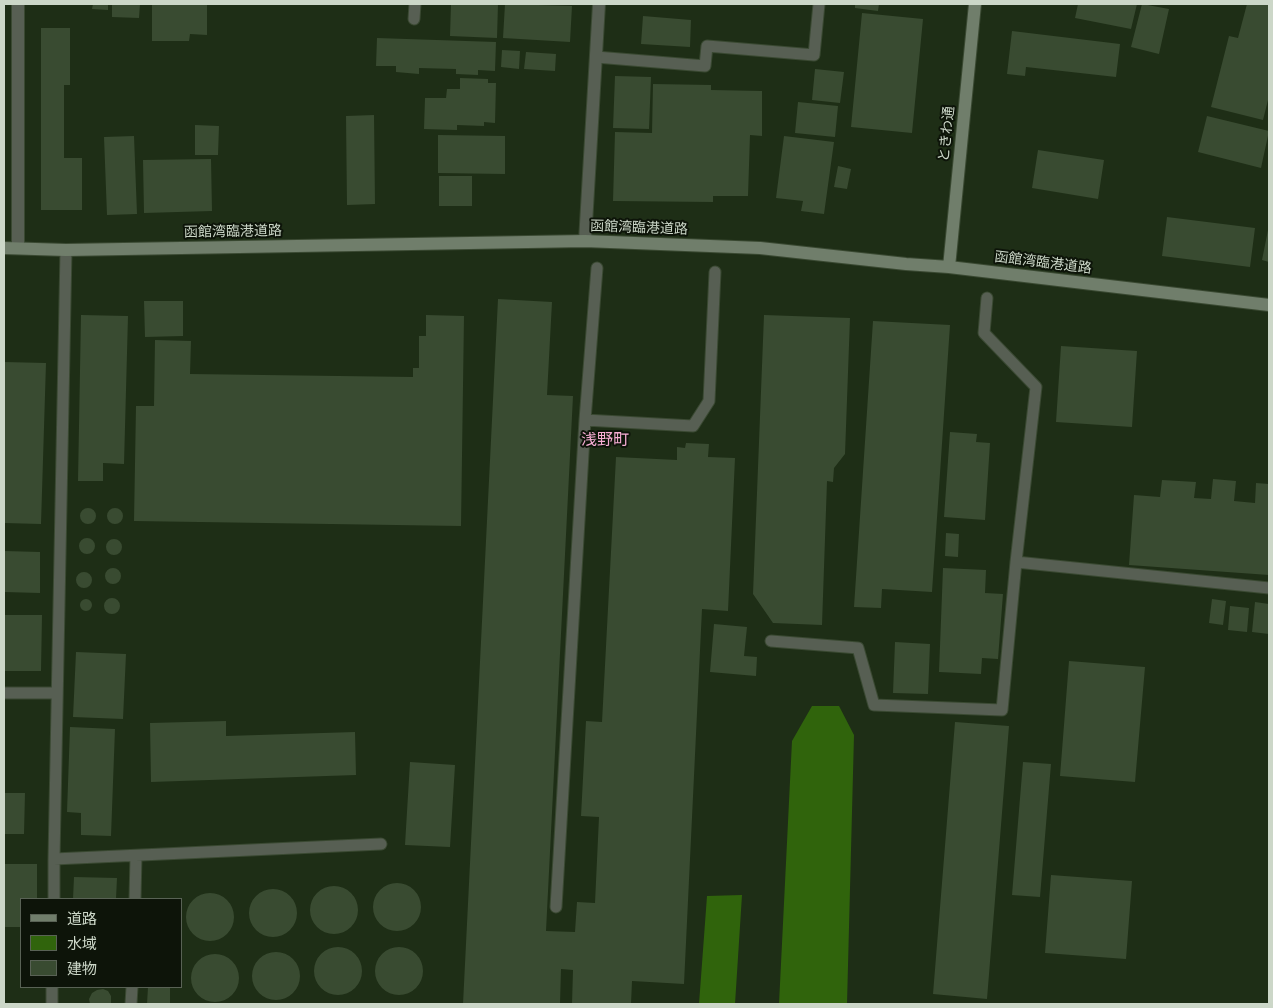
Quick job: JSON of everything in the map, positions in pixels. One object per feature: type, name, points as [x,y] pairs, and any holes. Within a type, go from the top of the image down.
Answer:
[{"type":"street","points":[[18,4],[18,248]]},
{"type":"street","points":[[585,241],[599,4]]},
{"type":"street","name":"ときわ通","points":[[949,267],[975,4]]},
{"type":"street","name":"函館湾臨港道路","points":[[4,248],[66,250],[585,241],[760,248],[949,267],[1269,306]]},
{"type":"lane","points":[[414,4],[414,19]]},
{"type":"lane","points":[[596,57],[705,66],[707,46],[814,55],[819,4]]},
{"type":"lane","points":[[54,898],[66,250]]},
{"type":"lane","points":[[556,907],[585,420],[597,268]]},
{"type":"lane","points":[[585,420],[693,426],[708,401],[715,272]]},
{"type":"lane","points":[[771,641],[858,648],[874,705],[1002,710],[1016,562],[1036,386],[984,333],[987,298]]},
{"type":"lane","points":[[1016,562],[1269,588]]},
{"type":"lane","points":[[4,693],[57,693]]},
{"type":"lane","points":[[54,859],[381,844]]},
{"type":"lane","points":[[135,898],[136,856]]},
{"type":"lane","points":[[52,988],[52,1004]]},
{"type":"lane","points":[[131,1004],[132,988]]},
{"type":"water","points":[[812,706],[839,706],[854,735],[847,1004],[779,1004],[792,741]]},
{"type":"water","points":[[742,895],[735,1004],[699,1004],[707,896]]},
{"type":"building","points":[[93,4],[108,4],[108,10],[92,9]]},
{"type":"building","points":[[112,4],[140,4],[139,18],[112,17]]},
{"type":"building","points":[[152,4],[207,4],[207,35],[190,34],[189,41],[152,41]]},
{"type":"building","points":[[451,4],[498,4],[497,38],[450,36]]},
{"type":"building","points":[[505,4],[572,6],[570,42],[503,38]]},
{"type":"building","points":[[855,4],[879,4],[878,11],[855,8]]},
{"type":"building","points":[[1078,4],[1137,4],[1131,29],[1075,18]]},
{"type":"building","points":[[1142,4],[1169,9],[1159,54],[1131,47]]},
{"type":"building","points":[[1247,4],[1269,4],[1269,96],[1263,120],[1211,107],[1229,36],[1238,38]]},
{"type":"building","points":[[862,13],[923,19],[912,133],[851,127]]},
{"type":"building","points":[[643,16],[691,20],[690,47],[641,44]]},
{"type":"building","points":[[41,28],[70,28],[70,85],[64,85],[64,158],[82,158],[82,210],[41,210]]},
{"type":"building","points":[[1012,31],[1120,44],[1116,77],[1026,67],[1025,76],[1007,74]]},
{"type":"building","points":[[377,38],[496,42],[495,71],[478,70],[478,75],[456,74],[456,69],[419,68],[419,74],[396,72],[396,66],[376,66]]},
{"type":"building","points":[[502,50],[520,51],[519,69],[501,67]]},
{"type":"building","points":[[526,52],[556,54],[555,71],[524,69]]},
{"type":"building","points":[[815,69],[844,72],[840,103],[812,100]]},
{"type":"building","points":[[615,76],[651,77],[649,129],[613,128]]},
{"type":"building","points":[[460,78],[488,79],[488,83],[496,83],[495,123],[484,122],[484,126],[457,125],[457,130],[424,129],[425,98],[446,98],[447,89],[460,89]]},
{"type":"building","points":[[653,84],[711,85],[711,90],[762,91],[762,136],[750,135],[748,196],[713,196],[713,202],[613,201],[615,132],[652,133]]},
{"type":"building","points":[[798,102],[838,106],[835,137],[795,133]]},
{"type":"building","points":[[374,115],[375,204],[347,205],[346,116]]},
{"type":"building","points":[[1207,116],[1269,131],[1261,168],[1198,152]]},
{"type":"building","points":[[195,125],[219,126],[218,155],[195,155]]},
{"type":"building","points":[[438,135],[505,136],[505,174],[438,173]]},
{"type":"building","points":[[134,136],[137,214],[107,215],[104,137]]},
{"type":"building","points":[[784,136],[834,142],[824,214],[801,211],[803,201],[776,198]]},
{"type":"building","points":[[1038,150],[1104,160],[1098,199],[1032,188]]},
{"type":"building","points":[[211,159],[212,211],[144,213],[143,160]]},
{"type":"building","points":[[838,166],[851,169],[847,189],[834,187]]},
{"type":"building","points":[[439,176],[472,176],[472,206],[439,206]]},
{"type":"building","points":[[1167,217],[1255,228],[1250,267],[1162,256]]},
{"type":"building","points":[[1269,230],[1269,262],[1262,260]]},
{"type":"building","points":[[498,299],[552,302],[547,395],[573,396],[546,931],[575,932],[577,902],[595,903],[599,817],[581,816],[586,721],[602,722],[616,457],[677,460],[677,447],[685,448],[686,443],[709,444],[708,457],[735,458],[728,611],[702,609],[684,984],[632,981],[631,1004],[572,1004],[573,970],[561,969],[560,1004],[463,1004]]},
{"type":"building","points":[[144,301],[183,301],[183,336],[145,337]]},
{"type":"building","points":[[81,315],[128,316],[124,464],[103,463],[103,481],[78,481]]},
{"type":"building","points":[[426,315],[464,316],[461,526],[134,521],[136,406],[154,406],[155,340],[191,341],[190,374],[413,377],[413,368],[419,368],[419,336],[426,336]]},
{"type":"building","points":[[764,315],[850,318],[845,454],[834,468],[833,482],[827,481],[822,625],[773,623],[753,594]]},
{"type":"building","points":[[873,321],[950,325],[932,592],[882,589],[881,608],[854,607]]},
{"type":"building","points":[[1061,346],[1137,351],[1132,427],[1056,422]]},
{"type":"building","points":[[4,362],[46,363],[41,524],[4,523]]},
{"type":"building","points":[[950,432],[977,434],[976,442],[990,443],[985,520],[944,517]]},
{"type":"building","points":[[1213,479],[1236,481],[1234,501],[1255,503],[1256,483],[1269,484],[1269,575],[1129,565],[1134,495],[1160,497],[1162,480],[1196,482],[1194,498],[1211,499]]},
{"type":"building","points":[[85,508],[91,508],[96,513],[94,522],[85,524],[80,519],[80,513]]},
{"type":"building","points":[[112,508],[118,508],[123,513],[121,522],[112,524],[107,519],[107,513]]},
{"type":"building","points":[[946,533],[959,534],[958,557],[945,556]]},
{"type":"building","points":[[84,538],[90,538],[95,543],[93,552],[84,554],[79,549],[79,543]]},
{"type":"building","points":[[111,539],[117,539],[122,544],[120,553],[111,555],[106,550],[106,544]]},
{"type":"building","points":[[4,551],[40,552],[40,593],[4,592]]},
{"type":"building","points":[[110,568],[116,568],[121,573],[119,582],[110,584],[105,579],[105,573]]},
{"type":"building","points":[[943,568],[986,570],[985,593],[1003,594],[998,659],[982,658],[981,674],[939,672]]},
{"type":"building","points":[[81,572],[87,572],[92,577],[90,586],[81,588],[76,583],[76,577]]},
{"type":"building","points":[[109,598],[115,598],[120,603],[118,612],[109,614],[104,609],[104,603]]},
{"type":"building","points":[[84,599],[88,599],[92,605],[88,611],[84,611],[80,607],[80,603]]},
{"type":"building","points":[[1212,599],[1226,601],[1223,625],[1209,623]]},
{"type":"building","points":[[1255,602],[1269,604],[1269,634],[1252,632]]},
{"type":"building","points":[[1230,606],[1249,608],[1247,632],[1228,630]]},
{"type":"building","points":[[4,615],[42,615],[41,671],[4,671]]},
{"type":"building","points":[[714,624],[747,627],[744,656],[757,657],[756,676],[710,672]]},
{"type":"building","points":[[895,642],[930,644],[928,694],[893,693]]},
{"type":"building","points":[[76,652],[126,654],[123,719],[73,717]]},
{"type":"building","points":[[1069,661],[1145,667],[1135,782],[1060,776]]},
{"type":"building","points":[[226,721],[226,736],[355,732],[356,775],[151,782],[150,723]]},
{"type":"building","points":[[955,722],[1009,726],[987,999],[933,994]]},
{"type":"building","points":[[70,727],[115,729],[111,836],[81,835],[81,813],[67,812]]},
{"type":"building","points":[[410,762],[455,765],[450,847],[405,845]]},
{"type":"building","points":[[1023,762],[1051,764],[1040,897],[1012,895]]},
{"type":"building","points":[[4,793],[25,793],[24,834],[4,834]]},
{"type":"building","points":[[4,864],[37,864],[37,898],[20,898],[20,927],[4,927]]},
{"type":"building","points":[[1051,875],[1132,881],[1126,959],[1045,953]]},
{"type":"building","points":[[74,877],[117,878],[116,898],[73,898]]},
{"type":"building","points":[[392,883],[402,883],[411,887],[417,893],[420,898],[420,916],[411,927],[402,931],[392,931],[383,927],[377,921],[373,912],[373,902],[377,893],[383,887]]},
{"type":"building","points":[[329,886],[339,886],[348,890],[354,896],[357,901],[357,919],[348,930],[339,934],[329,934],[320,930],[314,924],[310,915],[310,905],[314,896],[320,890]]},
{"type":"building","points":[[268,889],[278,889],[287,893],[293,899],[296,904],[296,922],[287,933],[278,937],[268,937],[259,933],[253,927],[249,918],[249,908],[253,899],[259,893]]},
{"type":"building","points":[[205,893],[215,893],[224,897],[230,903],[233,908],[233,926],[224,937],[215,941],[205,941],[196,937],[190,931],[186,922],[186,912],[190,903],[196,897]]},
{"type":"building","points":[[333,947],[343,947],[352,951],[358,957],[361,962],[361,980],[352,991],[343,995],[333,995],[324,991],[318,985],[314,976],[314,966],[318,957],[324,951]]},
{"type":"building","points":[[394,947],[404,947],[413,951],[419,957],[422,962],[422,980],[413,991],[404,995],[394,995],[385,991],[379,985],[375,976],[375,966],[379,957],[385,951]]},
{"type":"building","points":[[271,952],[281,952],[290,956],[296,962],[299,967],[299,985],[290,996],[281,1000],[271,1000],[262,996],[256,990],[252,981],[252,971],[256,962],[262,956]]},
{"type":"building","points":[[210,954],[220,954],[229,958],[235,964],[238,969],[238,987],[229,998],[220,1002],[210,1002],[201,998],[195,992],[191,983],[191,973],[195,964],[201,958]]},
{"type":"building","points":[[148,988],[170,988],[170,1004],[147,1004]]},
{"type":"building","points":[[103,989],[108,991],[111,996],[111,1004],[90,1004],[89,999],[92,993]]},
{"type":"district","name":"浅野町","points":[[605,441]]}]
